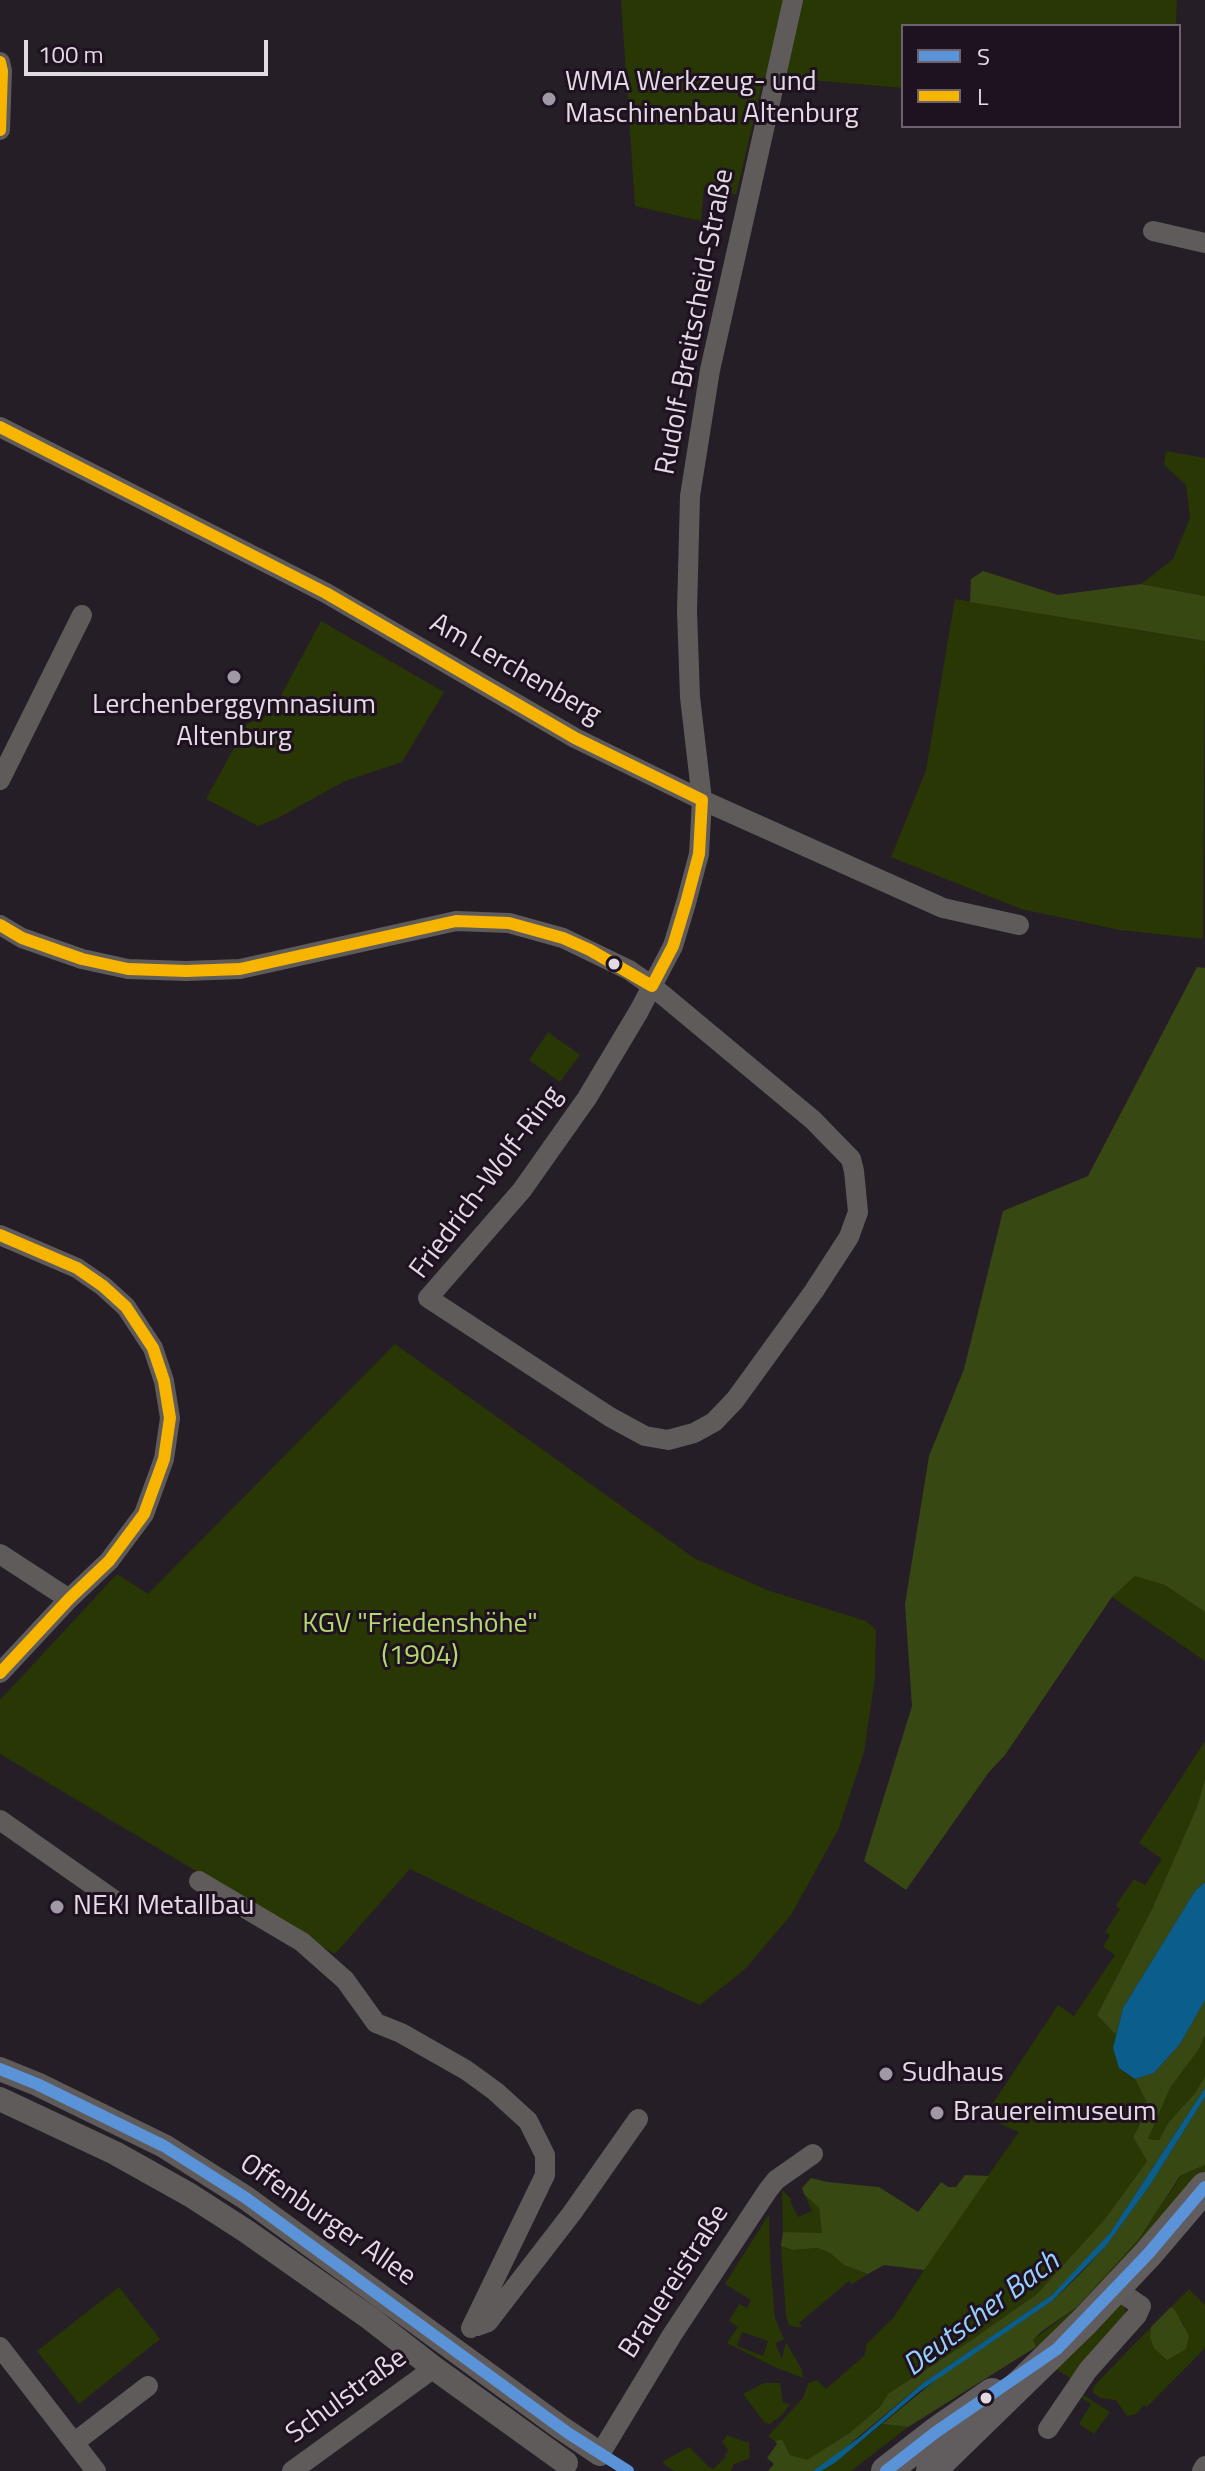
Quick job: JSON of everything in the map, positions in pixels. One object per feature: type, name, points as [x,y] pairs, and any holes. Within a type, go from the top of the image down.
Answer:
[{"type":"main road","points":[[931,2471],[1116,2289],[1205,2187]]},
{"type":"main road","points":[[886,2471],[936,2432],[1057,2349]]},
{"type":"street","name":"Rudolf-Breitscheid-Straße","points":[[652,986],[673,946],[699,854],[702,800],[690,697],[687,611],[690,496],[710,370],[793,0]]},
{"type":"street","points":[[0,62],[0,130]]},
{"type":"street","points":[[1153,231],[1205,243]]},
{"type":"street","name":"Am Lerchenberg","points":[[0,427],[326,593],[575,738],[702,800],[943,908],[1019,925]]},
{"type":"street","points":[[0,780],[82,615]]},
{"type":"street","points":[[0,925],[22,938],[82,959],[128,969],[186,971],[240,969],[456,921],[509,923],[577,944],[629,970],[652,986]]},
{"type":"street","name":"Friedrich-Wolf-Ring","points":[[652,986],[813,1120],[851,1159],[857,1183],[858,1212],[849,1237],[748,1383],[714,1422],[694,1433],[668,1440],[645,1436],[610,1417],[428,1298],[522,1190],[587,1098],[652,986]]},
{"type":"street","points":[[0,1235],[77,1268],[126,1307],[153,1348],[164,1381],[170,1418],[164,1459],[144,1514],[109,1561],[0,1673]]},
{"type":"street","points":[[0,1554],[69,1599]]},
{"type":"street","points":[[0,1820],[114,1900]]},
{"type":"street","points":[[199,1881],[302,1942],[345,1980],[376,2023],[401,2033],[466,2070],[528,2121],[545,2155],[545,2175],[471,2328],[455,2350]]},
{"type":"street","name":"Offenburger Allee","points":[[0,2069],[164,2146],[290,2228],[591,2448]]},
{"type":"street","name":"Offenburger Allee","points":[[0,2099],[59,2125],[190,2195],[371,2319],[564,2467]]},
{"type":"street","points":[[471,2328],[488,2322],[572,2213],[638,2119]]},
{"type":"street","points":[[132,2162],[153,2156],[164,2146]]},
{"type":"street","name":"Brauereistraße","points":[[564,2467],[591,2448],[672,2335],[768,2190],[776,2180],[813,2154]]},
{"type":"street","points":[[1048,2429],[1088,2370],[1141,2306],[1116,2289]]},
{"type":"street","points":[[0,2347],[96,2471]]},
{"type":"street","name":"Schulstraße","points":[[292,2471],[434,2368]]},
{"type":"street","points":[[75,2442],[148,2386]]},
{"type":"green space","points":[[621,0],[1177,0],[1176,24],[901,24],[901,88],[764,76],[736,195],[704,187],[701,221],[635,206]]},
{"type":"green space","points":[[1166,451],[1205,458],[1205,596],[1141,584],[1173,559],[1190,518],[1186,485],[1164,465]]},
{"type":"green space","points":[[983,571],[1058,595],[1141,584],[1205,596],[1205,641],[970,602],[971,579]]},
{"type":"green space","points":[[955,599],[1205,641],[1203,939],[1120,930],[1021,909],[891,857],[926,770]]},
{"type":"green space","points":[[321,621],[444,692],[402,762],[345,781],[258,826],[206,799],[247,724],[265,716],[277,703]]},
{"type":"green space","points":[[1197,967],[1205,968],[1205,1612],[1165,1585],[1135,1576],[1112,1597],[1005,1755],[989,1772],[906,1890],[864,1861],[912,1706],[905,1604],[929,1456],[964,1369],[1003,1211],[1088,1176]]},
{"type":"green space","points":[[548,1032],[580,1055],[560,1082],[529,1060]]},
{"type":"green space","name":"KGV \"Friedenshöhe\" (1904)","points":[[395,1344],[694,1558],[770,1591],[866,1621],[876,1630],[875,1677],[864,1752],[839,1828],[791,1915],[745,1969],[700,2005],[410,1869],[335,1954],[0,1754],[0,1700],[117,1574],[148,1594]]},
{"type":"green space","points":[[1135,1575],[1165,1585],[1205,1612],[1205,1661],[1112,1597]]},
{"type":"green space","points":[[1205,1741],[1205,1778],[1197,1807],[1152,1909],[1097,2015],[1116,2035],[1113,2048],[1119,2068],[1135,2079],[1149,2107],[1133,2137],[1147,2161],[1105,2219],[1037,2294],[889,2393],[879,2408],[848,2434],[807,2461],[790,2455],[782,2439],[775,2441],[768,2436],[803,2398],[808,2383],[817,2380],[826,2389],[865,2355],[866,2345],[894,2317],[948,2232],[1019,2132],[984,2117],[1058,2005],[1074,2016],[1115,1955],[1103,1947],[1110,1935],[1105,1932],[1120,1909],[1116,1905],[1134,1879],[1145,1885],[1162,1859],[1139,1843]]},
{"type":"green space","points":[[1205,1778],[1205,1882],[1195,1891],[1123,2008],[1116,2035],[1097,2015],[1152,1909],[1197,1807]]},
{"type":"green space","points":[[1205,2000],[1205,2035],[1199,2049],[1170,2088],[1148,2139],[1159,2140],[1168,2123],[1196,2092],[1205,2076],[1205,2088],[1110,2233],[1087,2259],[1052,2295],[923,2383],[827,2463],[813,2471],[768,2471],[774,2464],[767,2458],[777,2444],[775,2441],[782,2439],[790,2455],[807,2460],[848,2434],[879,2408],[889,2393],[1037,2294],[1105,2219],[1147,2161],[1133,2137],[1149,2107],[1135,2079],[1154,2073],[1180,2044]]},
{"type":"green space","points":[[1205,2035],[1205,2076],[1196,2092],[1168,2123],[1159,2140],[1148,2139],[1170,2088],[1199,2049]]},
{"type":"green space","points":[[1205,2097],[1205,2165],[1180,2176],[1139,2239],[1077,2307],[1042,2331],[1033,2340],[1036,2347],[908,2427],[882,2424],[948,2370],[1052,2301],[1078,2276],[1106,2246],[1150,2185]]},
{"type":"green space","points":[[1205,2165],[1205,2173],[1038,2352],[1033,2340],[1077,2307],[1139,2239],[1181,2176]]},
{"type":"green space","points":[[965,2175],[989,2176],[924,2270],[884,2265],[868,2274],[844,2265],[830,2253],[817,2248],[793,2250],[781,2246],[783,2232],[822,2233],[819,2208],[802,2188],[811,2178],[879,2187],[918,2212],[941,2182],[948,2187],[956,2187]]},
{"type":"green space","points":[[782,2190],[792,2200],[798,2217],[812,2211],[804,2194],[819,2208],[822,2234],[783,2232]]},
{"type":"green space","points":[[769,2214],[775,2318],[784,2339],[775,2343],[782,2359],[786,2342],[802,2370],[803,2378],[727,2343],[738,2327],[729,2321],[739,2304],[747,2308],[751,2300],[725,2284]],"holes":[[[742,2332],[768,2341],[763,2356],[737,2346]]]},
{"type":"green space","points":[[781,2246],[793,2250],[817,2248],[830,2253],[844,2265],[868,2274],[852,2284],[849,2281],[799,2323],[802,2327],[794,2327],[789,2325],[786,2316]]},
{"type":"green space","points":[[119,2287],[160,2339],[79,2404],[37,2351]]},
{"type":"green space","points":[[1189,2289],[1205,2305],[1205,2348],[1147,2407],[1144,2405],[1136,2414],[1127,2416],[1116,2400],[1101,2398],[1093,2393],[1094,2386],[1151,2327],[1150,2337],[1185,2326],[1171,2307]]},
{"type":"green space","points":[[1121,2303],[1126,2308],[1125,2315],[1073,2380],[1055,2368]]},
{"type":"green space","points":[[1171,2307],[1189,2336],[1186,2349],[1167,2360],[1154,2348],[1150,2337],[1151,2327]]},
{"type":"green space","points":[[764,2383],[780,2383],[783,2403],[790,2404],[770,2424],[765,2423],[743,2394]]},
{"type":"green space","points":[[1083,2395],[1110,2412],[1094,2434],[1079,2424],[1091,2404],[1082,2398]]},
{"type":"green space","points":[[882,2424],[908,2427],[851,2471],[821,2471],[836,2462]]},
{"type":"green space","points":[[727,2435],[749,2443],[750,2458],[734,2464],[731,2471],[674,2471],[662,2462],[689,2447],[713,2469],[729,2451],[722,2442]]},
{"type":"water","points":[[1205,1882],[1205,2000],[1180,2044],[1154,2073],[1135,2079],[1119,2068],[1113,2048],[1123,2008],[1195,1891]]},
{"type":"water","points":[[1205,2088],[1205,2097],[1150,2185],[1106,2246],[1052,2301],[920,2391],[836,2462],[821,2471],[813,2471],[860,2437],[923,2383],[1052,2295],[1110,2233]]},
{"type":"transit line","name":"L","points":[[0,62],[0,130]]},
{"type":"transit line","name":"L","points":[[0,427],[326,593],[575,738],[702,800],[699,854],[686,903],[673,946],[652,986],[563,938],[509,923],[456,921],[240,969],[186,971],[128,969],[82,959],[22,938],[0,925]]},
{"type":"transit line","name":"L","points":[[0,1235],[77,1268],[126,1307],[153,1348],[164,1381],[170,1418],[164,1459],[144,1514],[109,1561],[0,1673]]},
{"type":"transit line","name":"S","points":[[0,2069],[164,2146],[246,2198],[568,2433],[628,2471]]},
{"type":"transit line","name":"S","points":[[886,2471],[936,2432],[1057,2349],[1148,2254],[1205,2187]]},
{"type":"place","name":"WMA Werkzeug- und Maschinenbau Altenburg","points":[[549,99]]},
{"type":"place","name":"Lerchenberggymnasium Altenburg","points":[[234,677]]},
{"type":"place","name":"NEKI Metallbau","points":[[57,1907]]},
{"type":"place","name":"Sudhaus","points":[[886,2074]]},
{"type":"place","name":"Brauereimuseum","points":[[937,2113]]},
{"type":"water label","name":"Deutscher Bach","points":[[982,2315]]}]
